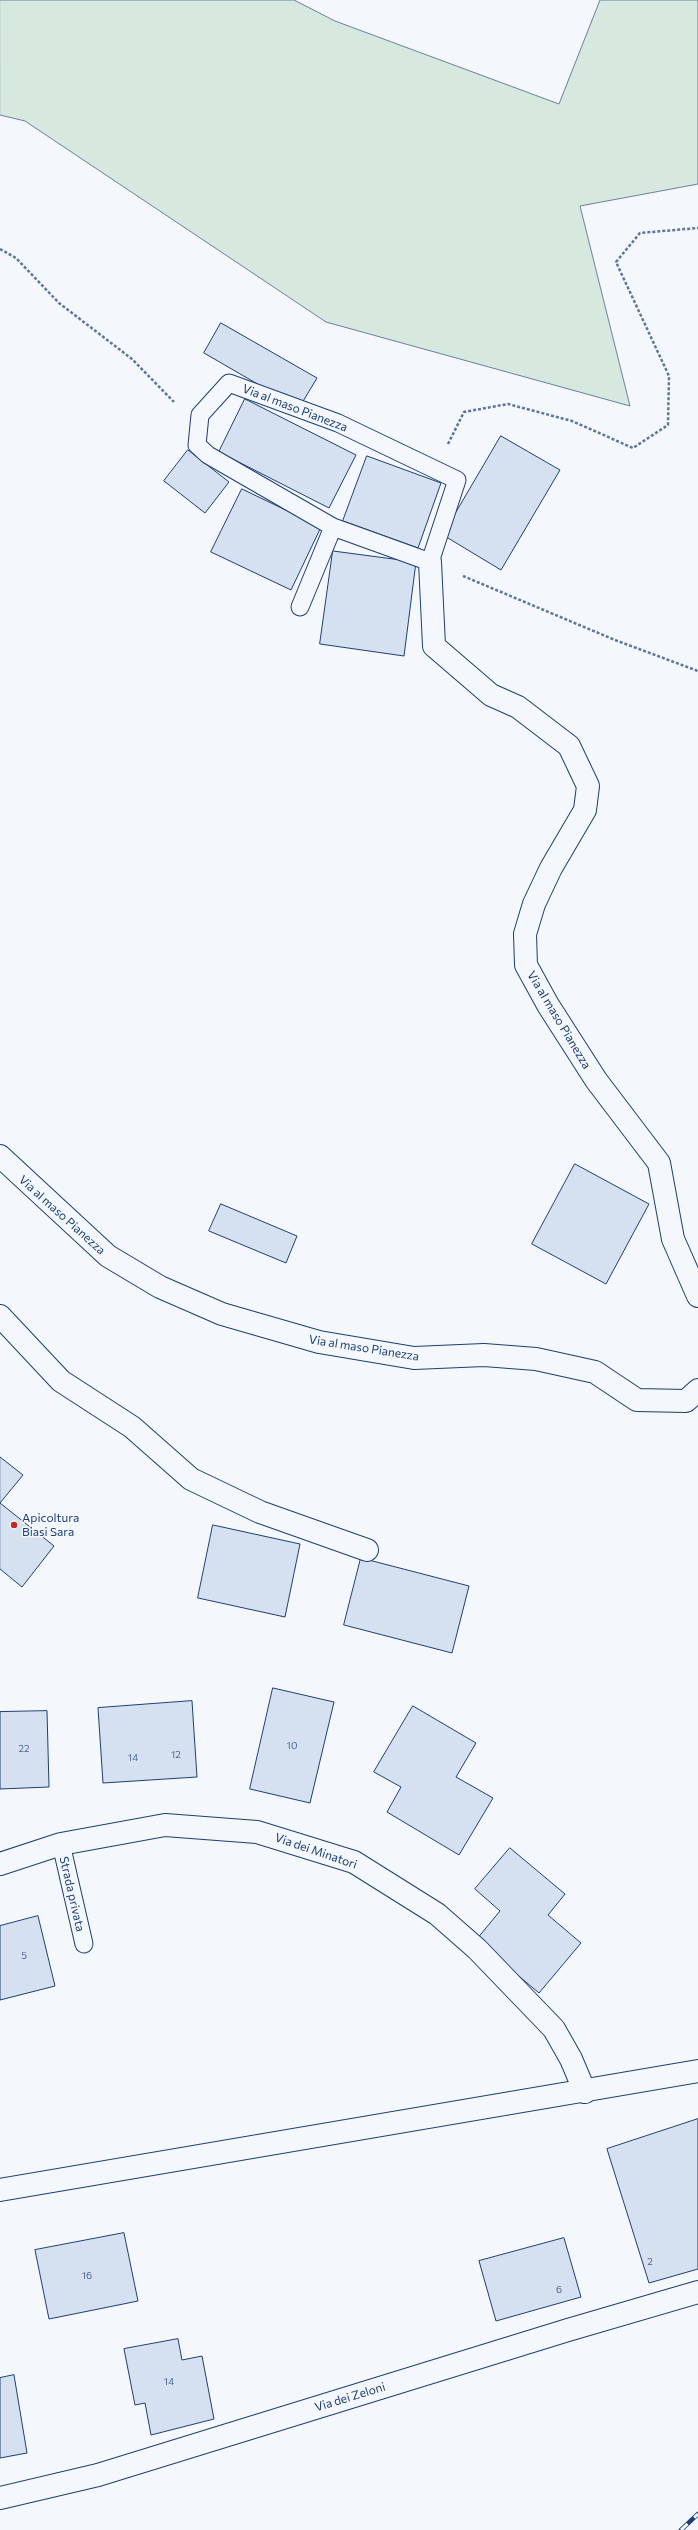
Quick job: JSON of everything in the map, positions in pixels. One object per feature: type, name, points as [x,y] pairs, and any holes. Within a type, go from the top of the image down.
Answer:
[{"type":"street","name":"Via al maso Pianezza","points":[[430,562],[434,646],[491,695],[518,707],[569,746],[588,786],[585,810],[552,868],[534,904],[525,934],[526,965],[548,1005],[596,1080],[659,1163],[673,1239],[698,1296]]},
{"type":"street","name":"Via al maso Pianezza","points":[[0,1156],[108,1256],[160,1287],[222,1314],[319,1342],[414,1358],[484,1355],[536,1359],[595,1372],[637,1400],[686,1402],[698,1390]]},
{"type":"street","points":[[0,1316],[61,1381],[132,1427],[191,1479],[260,1512],[367,1550]]},
{"type":"street","name":"Via dei Minatori","points":[[0,1864],[60,1844],[166,1825],[257,1832],[354,1862],[437,1914],[482,1954],[554,2029],[571,2059],[585,2092]]},
{"type":"street","points":[[0,2190],[585,2092],[698,2071]]},
{"type":"street","name":"Via dei Zeloni","points":[[0,2498],[98,2475],[560,2332],[698,2292]]},
{"type":"lane","name":"Via al maso Pianezza","points":[[229,383],[338,423],[436,469],[457,480],[430,562],[332,528],[208,455],[196,445],[200,415],[229,383]]},
{"type":"lane","points":[[300,607],[332,528]]},
{"type":"lane","name":"Strada privata","points":[[60,1844],[84,1944]]},
{"type":"path","points":[[436,469],[464,412],[508,404],[572,421],[633,448],[668,425],[669,376],[616,262],[640,233],[698,228]]},
{"type":"path","points":[[0,249],[16,258],[59,303],[132,359],[198,426]]},
{"type":"path","points":[[430,562],[615,640],[698,671]]},
{"type":"shaded area","points":[[0,0],[294,0],[335,21],[559,104],[600,0],[698,0],[698,184],[580,206],[630,406],[326,322],[25,121],[0,115]]},
{"type":"building","points":[[221,323],[317,378],[299,408],[204,353]]},
{"type":"building","points":[[245,399],[356,455],[329,508],[219,452]]},
{"type":"building","points":[[501,436],[560,470],[501,570],[443,535]]},
{"type":"building","points":[[188,450],[229,482],[205,513],[164,481]]},
{"type":"building","points":[[367,456],[441,483],[418,548],[343,521]]},
{"type":"building","points":[[242,489],[321,527],[291,590],[211,552]]},
{"type":"building","points":[[333,551],[416,562],[404,656],[320,644]]},
{"type":"building","points":[[575,1164],[649,1204],[606,1284],[532,1244]]},
{"type":"building","points":[[221,1204],[297,1236],[286,1263],[209,1231]]},
{"type":"building","points":[[0,1457],[23,1475],[0,1503]]},
{"type":"building","name":"Apicoltura Biasi Sara","points":[[0,1503],[54,1546],[22,1587],[0,1569]]},
{"type":"building","points":[[213,1525],[300,1544],[285,1617],[198,1598]]},
{"type":"building","points":[[361,1558],[469,1586],[452,1653],[344,1625]]},
{"type":"building","points":[[273,1688],[334,1702],[310,1803],[250,1789]]},
{"type":"building","points":[[192,1701],[197,1777],[103,1783],[98,1708]]},
{"type":"building","points":[[413,1706],[476,1743],[456,1777],[493,1798],[459,1855],[387,1812],[401,1787],[374,1772]]},
{"type":"building","points":[[47,1711],[49,1787],[0,1789],[0,1712]]},
{"type":"building","points":[[510,1848],[565,1894],[548,1915],[581,1943],[539,1993],[476,1940],[500,1911],[475,1889]]},
{"type":"building","points":[[38,1916],[55,1986],[0,2000],[0,1926]]},
{"type":"building","points":[[698,2119],[698,2269],[649,2283],[607,2149]]},
{"type":"building","points":[[124,2233],[138,2301],[49,2319],[35,2250]]},
{"type":"building","points":[[564,2238],[581,2297],[496,2321],[479,2261]]},
{"type":"building","points":[[178,2339],[182,2360],[202,2356],[214,2419],[151,2435],[145,2403],[135,2405],[124,2349]]},
{"type":"building","points":[[14,2375],[27,2453],[0,2458],[0,2378]]},
{"type":"railway","points":[[681,2530],[698,2514]]},
{"type":"place","name":"Apicoltura Biasi Sara","points":[[14,1525]]}]
